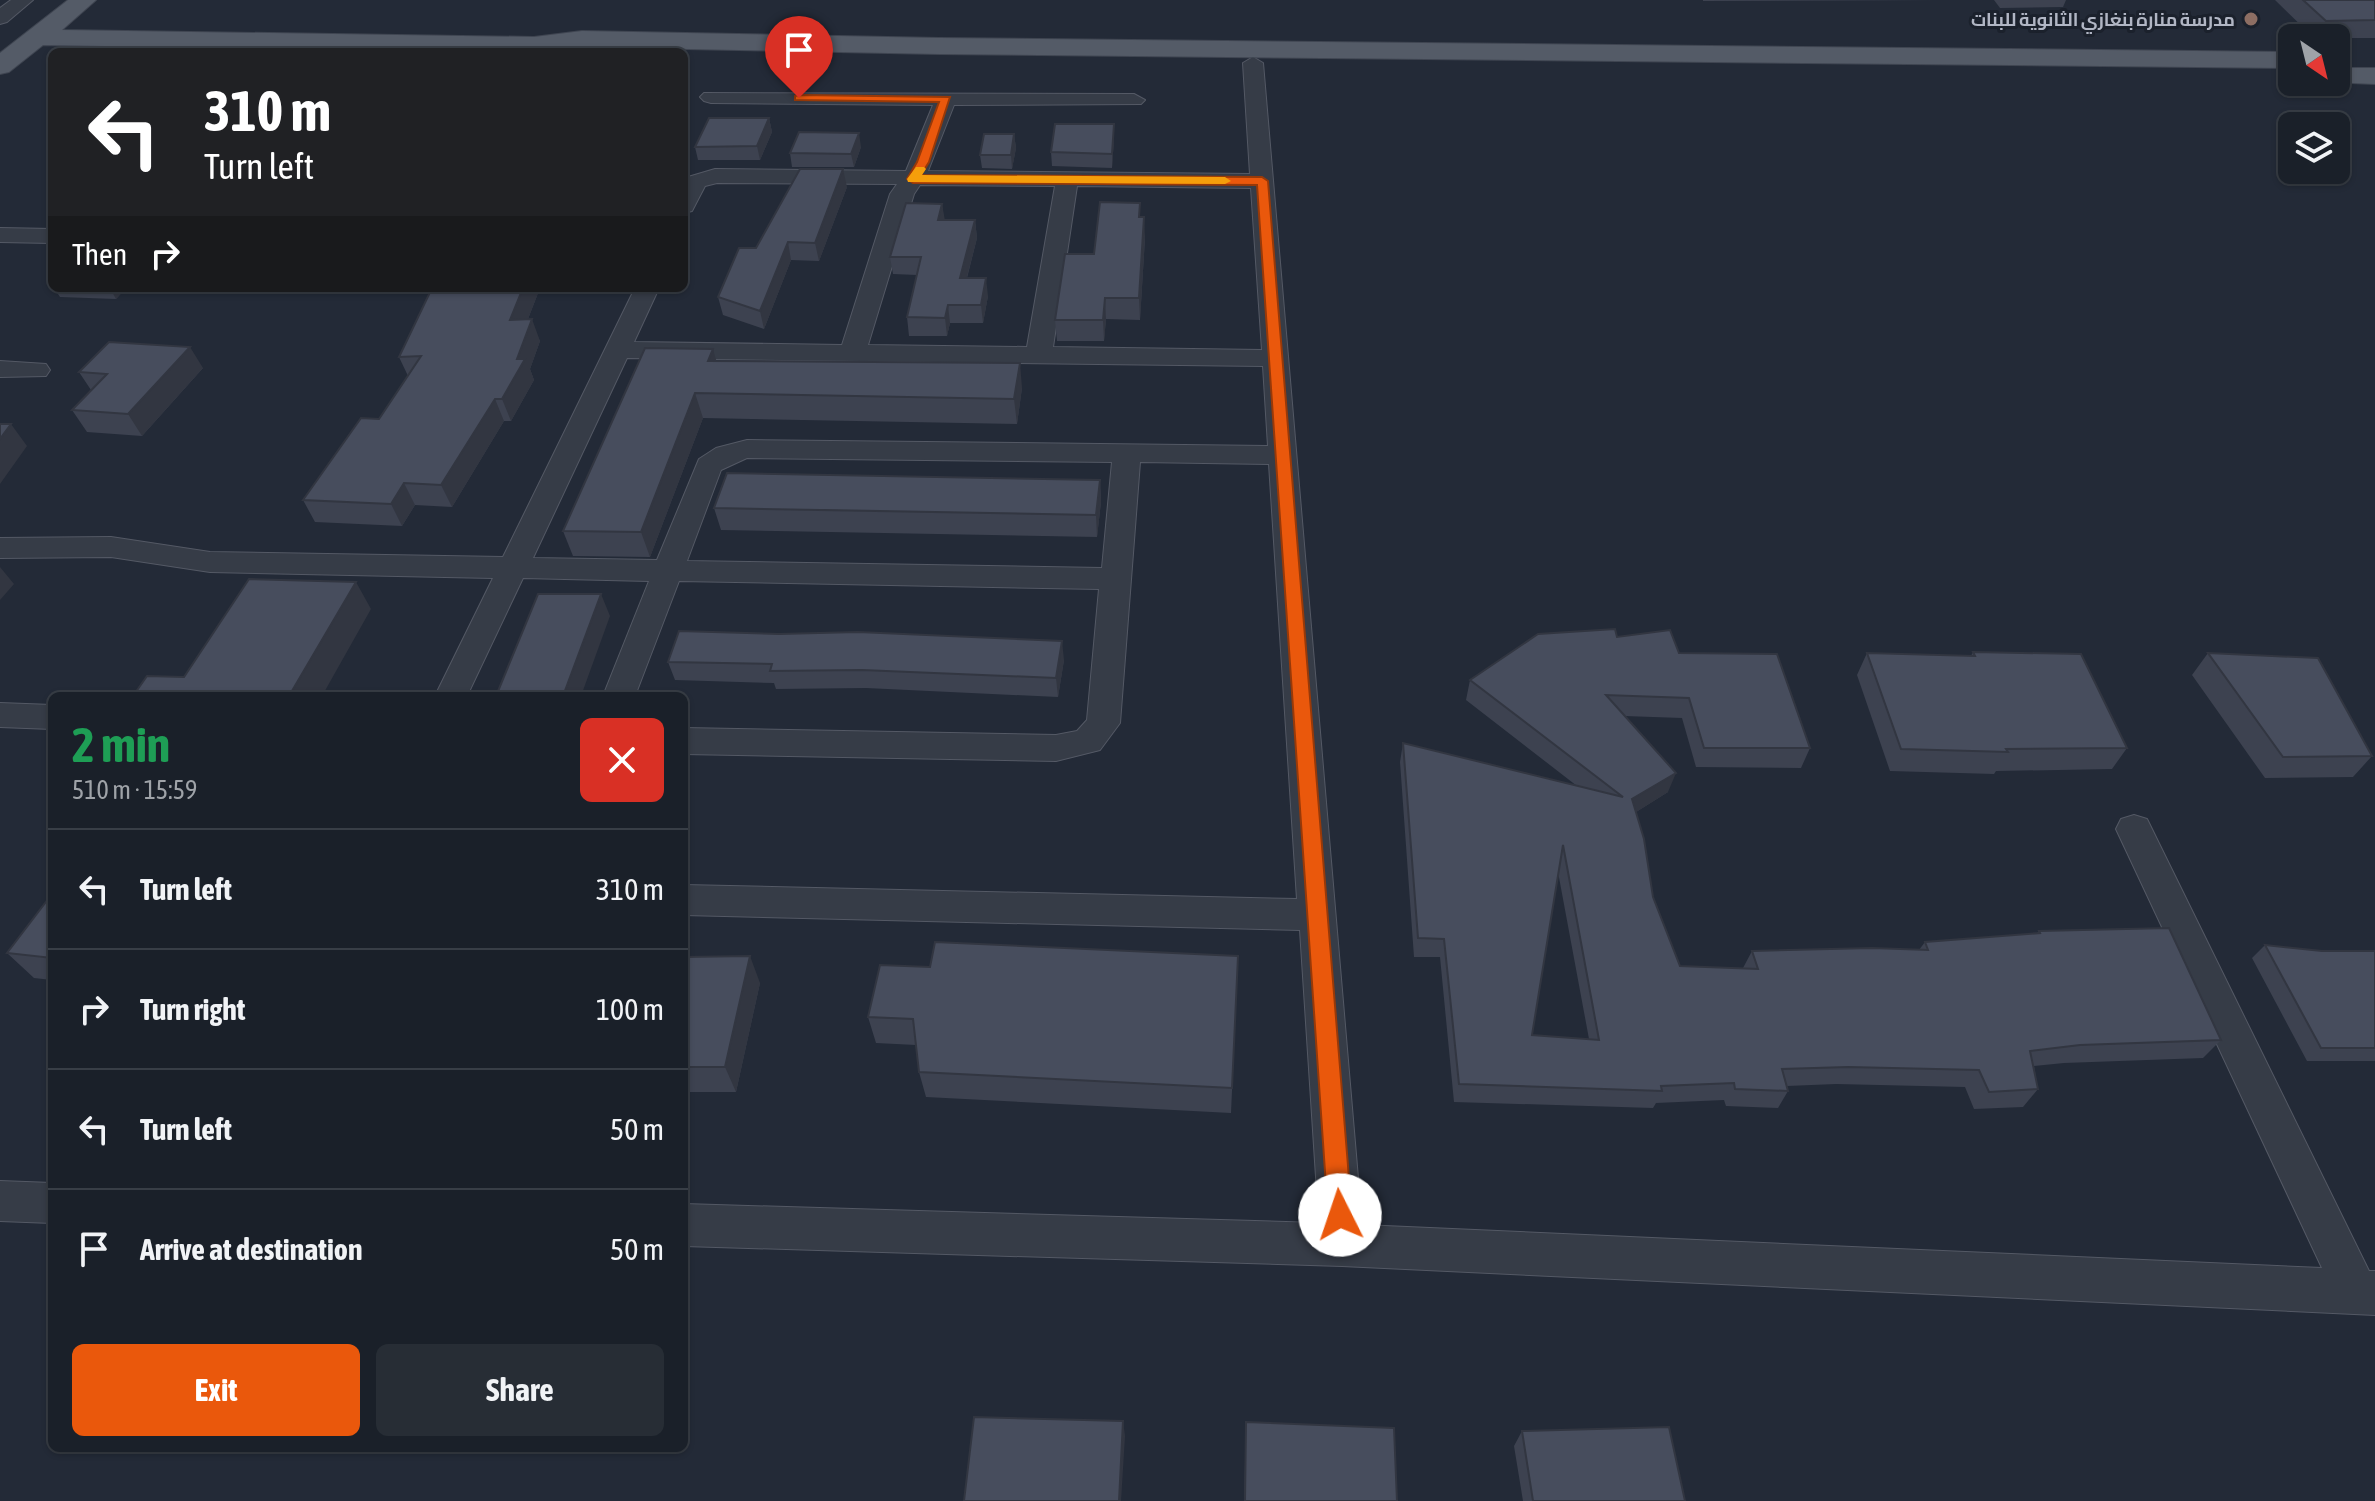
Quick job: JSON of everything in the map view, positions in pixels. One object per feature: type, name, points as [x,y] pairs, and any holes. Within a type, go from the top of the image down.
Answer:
[{"type":"main road","points":[[44,46],[79,4],[94,17],[103,38]]},
{"type":"main road","points":[[74,48],[103,38]]},
{"type":"main road","points":[[0,68],[44,46],[103,38],[503,48]]},
{"type":"main road","points":[[547,48],[582,39],[970,47],[2278,60]]},
{"type":"main road","points":[[688,55],[2278,75]]},
{"type":"main road","points":[[2350,61],[2375,61]]},
{"type":"main road","points":[[2350,76],[2375,76]]},
{"type":"street","points":[[0,18],[23,0]]},
{"type":"street","points":[[1253,63],[1342,1245]]},
{"type":"street","points":[[711,97],[1134,100]]},
{"type":"street","points":[[853,353],[902,194],[923,162],[946,99]]},
{"type":"street","points":[[688,198],[696,182],[715,176],[1262,181]]},
{"type":"street","points":[[1039,355],[1067,180]]},
{"type":"street","points":[[0,235],[48,236]]},
{"type":"street","points":[[453,692],[645,292]]},
{"type":"street","points":[[619,350],[1276,358]]},
{"type":"street","points":[[0,369],[37,370]]},
{"type":"street","points":[[621,692],[709,465],[736,450],[1283,455]]},
{"type":"street","points":[[688,741],[1056,748],[1078,746],[1098,733],[1103,723],[1127,453]]},
{"type":"street","points":[[0,548],[111,547],[210,562],[1117,579]]},
{"type":"street","points":[[0,715],[48,717]]},
{"type":"street","points":[[688,1225],[1342,1245],[2365,1292],[2134,829]]},
{"type":"street","points":[[688,900],[1318,915]]},
{"type":"street","points":[[0,1201],[48,1203]]},
{"type":"building","points":[[2303,0],[2375,0],[2375,20],[2326,21]]},
{"type":"building","points":[[709,118],[769,118],[757,146],[695,147]]},
{"type":"building","points":[[1055,124],[1114,124],[1112,154],[1051,152]]},
{"type":"building","points":[[799,132],[859,133],[851,154],[790,153]]},
{"type":"building","points":[[984,134],[1014,134],[1011,155],[980,155]]},
{"type":"building","points":[[800,169],[843,169],[815,243],[788,242],[760,311],[718,297],[739,248],[756,248]]},
{"type":"building","points":[[1100,202],[1140,203],[1139,217],[1144,217],[1139,298],[1105,298],[1103,320],[1055,320],[1065,254],[1094,254]]},
{"type":"building","points":[[906,203],[942,204],[938,220],[975,220],[960,278],[986,278],[981,305],[948,305],[945,318],[907,317],[921,257],[890,257]]},
{"type":"building","points":[[430,292],[521,292],[510,320],[532,319],[517,359],[525,359],[502,399],[495,399],[441,485],[404,483],[391,504],[303,500],[361,418],[379,419],[421,356],[399,357]]},
{"type":"building","points":[[109,342],[190,347],[128,414],[72,410],[107,374],[79,372]]},
{"type":"building","points":[[645,348],[713,349],[708,361],[1020,363],[1014,399],[695,393],[641,532],[563,531]]},
{"type":"building","points":[[0,424],[11,424],[0,439]]},
{"type":"building","points":[[727,473],[1100,480],[1096,515],[714,508]]},
{"type":"building","points":[[249,579],[356,582],[291,692],[136,692],[147,676],[184,677]]},
{"type":"building","points":[[538,594],[601,594],[564,692],[498,692]]},
{"type":"building","points":[[1615,629],[1617,637],[1670,630],[1679,653],[1777,654],[1810,748],[1704,748],[1689,698],[1606,695],[1676,773],[1632,799],[1644,839],[1653,897],[1680,966],[1758,969],[1752,951],[1928,950],[1925,942],[2039,931],[2169,928],[2221,1040],[2080,1045],[2030,1051],[2038,1089],[1989,1092],[1979,1070],[1848,1067],[1782,1069],[1788,1091],[1735,1089],[1734,1083],[1661,1086],[1662,1091],[1459,1084],[1444,939],[1418,938],[1403,743],[1623,797],[1470,680],[1538,634]],"holes":[[[1563,845],[1599,1040],[1532,1035]]]},
{"type":"building","points":[[679,631],[779,634],[858,632],[1062,641],[1056,678],[862,670],[770,671],[772,664],[668,662]]},
{"type":"building","points":[[1973,652],[2081,654],[2127,748],[2006,749],[2008,752],[1901,749],[1867,653],[1975,656]]},
{"type":"building","points":[[2208,653],[2318,658],[2372,756],[2283,757]]},
{"type":"building","points":[[48,899],[48,958],[7,953]]},
{"type":"building","points":[[935,942],[1238,956],[1232,1088],[919,1072],[913,1019],[868,1017],[880,965],[930,967]]},
{"type":"building","points":[[2265,945],[2322,951],[2375,951],[2375,1048],[2321,1048]]},
{"type":"building","points":[[750,956],[725,1067],[688,1067],[688,957]]},
{"type":"building","points":[[974,1417],[1123,1421],[1119,1501],[964,1501]]},
{"type":"building","points":[[1246,1422],[1394,1428],[1397,1501],[1245,1501]]},
{"type":"building","points":[[1669,1427],[1685,1501],[1533,1501],[1522,1431]]},
{"type":"slow traffic","points":[[920,169],[913,179],[1225,181]]},
{"type":"place","name":"مدرسة منارة بنغازي الثانوية للبنات","points":[[2251,19]]},
{"type":"route","points":[[799,98],[946,99],[923,162],[913,179],[1262,181],[1340,1215]]}]
